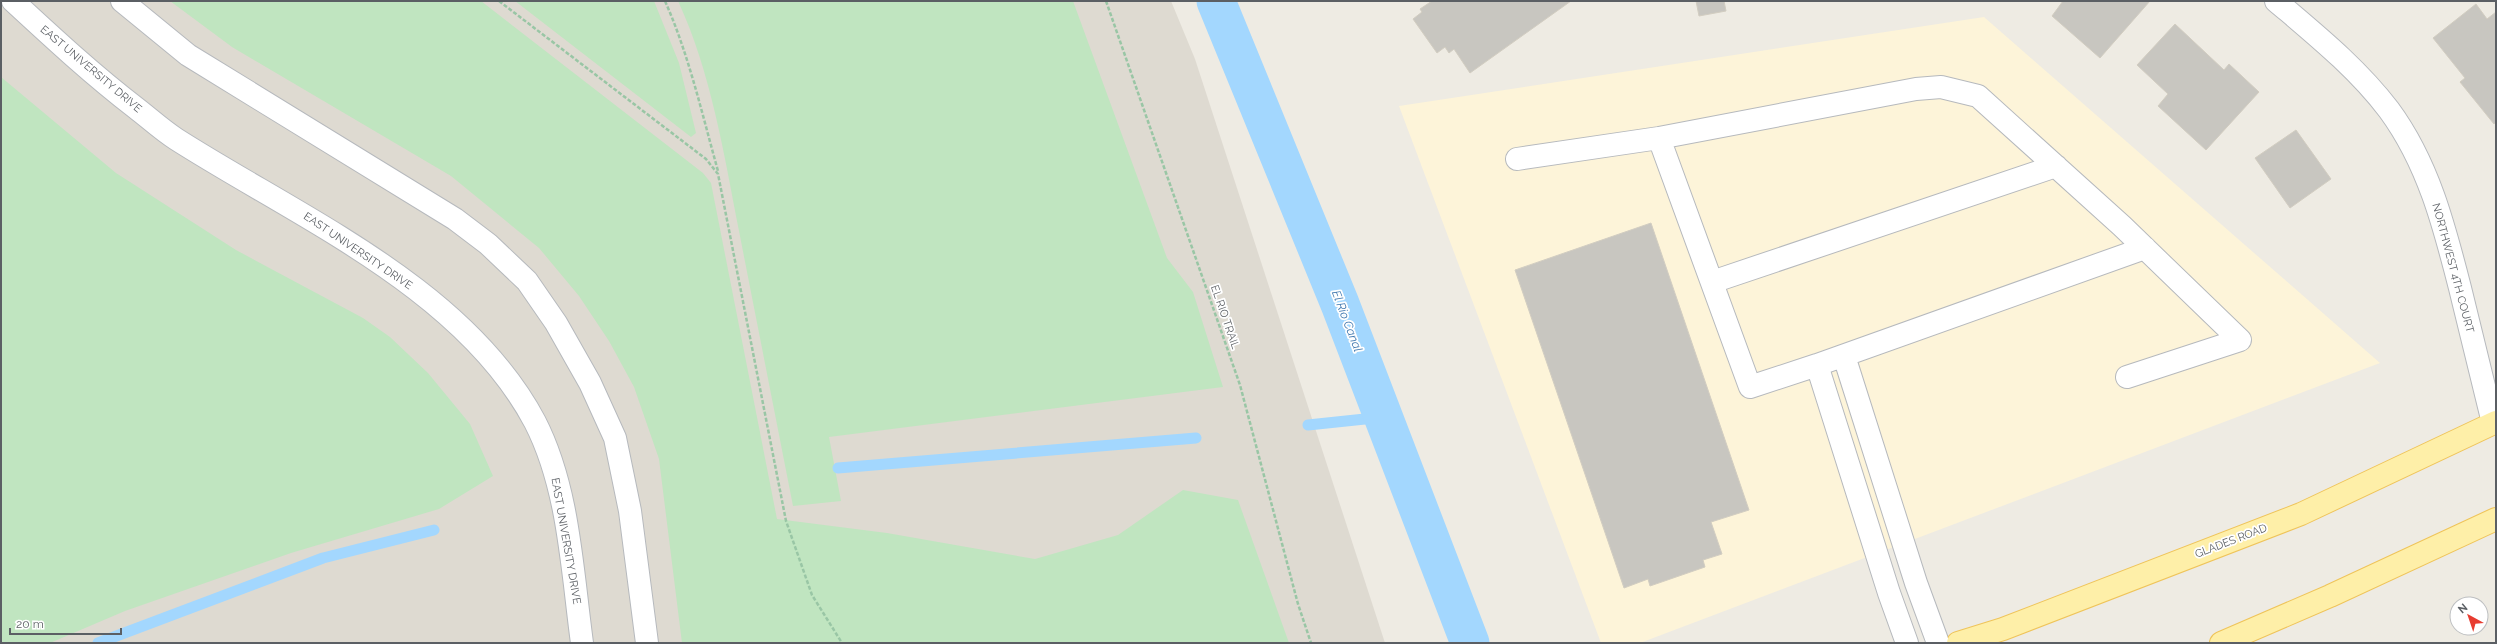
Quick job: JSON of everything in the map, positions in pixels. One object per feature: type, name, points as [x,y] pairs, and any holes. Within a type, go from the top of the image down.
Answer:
[{"type":"main road","name":"GLADES ROAD","points":[[1958,643],[2003,629],[2301,514],[2494,423]]},
{"type":"main road","points":[[2221,643],[2330,596],[2496,519]]},
{"type":"street","name":"EAST UNIVERSITY DRIVE","points":[[13,1],[108,86],[174,138],[320,225],[401,277],[450,317],[502,372],[535,422],[557,479],[582,643]]},
{"type":"street","points":[[122,1],[188,55],[455,219],[488,244],[527,281],[556,323],[590,383],[615,438],[630,511],[647,643]]},
{"type":"street","name":"NORTHWEST 4TH COURT","points":[[2276,1],[2363,78],[2389,110],[2411,145],[2429,182],[2443,221],[2494,423]]},
{"type":"street","points":[[1517,159],[1659,138],[1916,89],[1941,87],[1978,96],[2145,248],[2240,340],[2127,377]]},
{"type":"street","points":[[1659,138],[1750,386],[1844,356],[2145,248]]},
{"type":"street","points":[[1712,282],[2056,166]]},
{"type":"street","points":[[1844,356],[1916,583],[1938,643]]},
{"type":"street","points":[[1818,365],[1889,593],[1907,643]]},
{"type":"path","points":[[499,1],[706,159],[718,174]]},
{"type":"path","points":[[665,1],[676,25],[690,70],[718,174],[786,521],[812,595],[842,643]]},
{"type":"path","name":"EL RIO TRAIL","points":[[1106,1],[1240,385],[1298,604],[1311,643]]},
{"type":"shaded area","points":[[1,1],[1171,1],[1195,59],[1385,643],[1,643]]},
{"type":"shaded area","points":[[1984,17],[2380,363],[1640,643],[1601,643],[1399,106]]},
{"type":"green space","points":[[170,1],[481,1],[703,173],[711,183],[777,519],[887,533],[1035,559],[1118,535],[1183,490],[1238,500],[1289,643],[682,643],[659,459],[634,387],[609,341],[579,296],[539,248],[451,176],[232,47]]},
{"type":"green space","points":[[515,1],[654,1],[679,63],[696,133],[691,137]]},
{"type":"green space","points":[[678,1],[1073,1],[1167,258],[1193,292],[1223,387],[829,437],[841,501],[793,506],[728,173],[715,114],[699,56]]},
{"type":"green space","points":[[1,77],[116,173],[236,250],[363,318],[390,337],[428,373],[470,424],[493,476],[439,509],[291,553],[125,611],[50,643],[1,643]]},
{"type":"building","points":[[1432,1],[1571,1],[1470,73],[1454,49],[1449,53],[1445,47],[1437,53],[1413,19],[1422,12],[1420,9]]},
{"type":"building","points":[[1696,1],[1724,1],[1726,11],[1699,16]]},
{"type":"building","points":[[2063,1],[2150,1],[2100,58],[2052,16]]},
{"type":"building","points":[[2476,4],[2487,19],[2496,12],[2496,122],[2494,124],[2460,82],[2465,78],[2433,38]]},
{"type":"building","points":[[2175,24],[2224,70],[2229,64],[2259,92],[2206,150],[2158,106],[2168,94],[2137,65]]},
{"type":"building","points":[[2296,130],[2331,179],[2290,208],[2255,158]]},
{"type":"building","points":[[1651,223],[1749,510],[1711,522],[1722,554],[1703,560],[1705,567],[1650,586],[1648,579],[1624,588],[1515,270]]},
{"type":"waterway","name":"El Rio Canal","points":[[1216,1],[1340,304],[1470,643]]},
{"type":"waterway","points":[[1308,425],[1384,417]]},
{"type":"waterway","points":[[838,468],[1196,438]]},
{"type":"waterway","points":[[98,643],[323,558],[434,530]]}]
